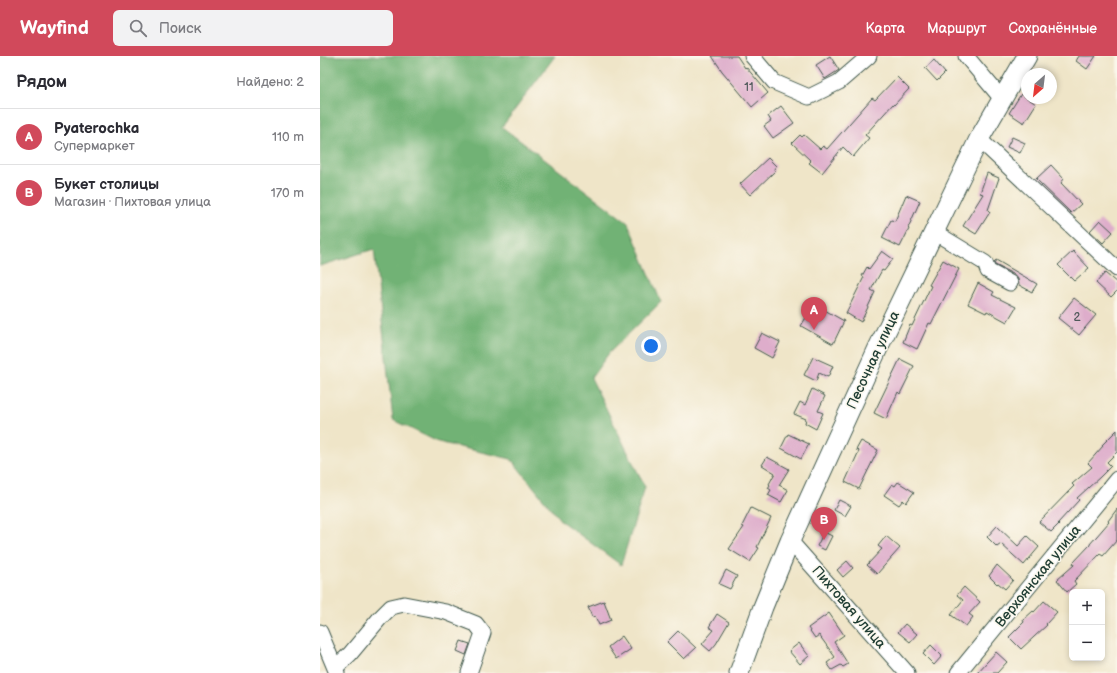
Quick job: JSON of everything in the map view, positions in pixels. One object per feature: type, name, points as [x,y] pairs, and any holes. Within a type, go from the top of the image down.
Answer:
[{"type":"main road","name":"Песочная улица","points":[[739,673],[763,607],[790,541],[878,348],[979,139],[1027,56]]},
{"type":"street","points":[[752,56],[774,82],[809,97],[839,82],[869,56]]},
{"type":"street","points":[[966,56],[1002,99]]},
{"type":"street","points":[[979,139],[1117,269]]},
{"type":"street","points":[[934,232],[985,263],[988,271],[1010,283]]},
{"type":"street","name":"Верхоянская улица","points":[[958,673],[1117,479]]},
{"type":"street","name":"Пихтовая улица","points":[[790,541],[900,671]]},
{"type":"street","points":[[320,632],[336,670],[391,607],[404,604],[446,612],[476,624],[483,633],[469,673]]},
{"type":"green space","points":[[320,56],[555,56],[502,127],[628,223],[661,302],[609,353],[591,378],[645,487],[621,565],[561,521],[511,459],[438,442],[393,420],[374,249],[320,266]]},
{"type":"building","points":[[712,56],[737,56],[745,68],[746,67],[768,93],[752,107],[722,71]]},
{"type":"building","points":[[830,56],[839,70],[825,79],[816,65]]},
{"type":"building","points":[[1079,56],[1096,56],[1087,69],[1076,61]]},
{"type":"building","points":[[934,60],[945,73],[937,81],[925,68]]},
{"type":"building","points":[[897,77],[909,89],[865,135],[869,138],[853,157],[843,147],[822,173],[809,163],[811,161],[792,143],[800,135],[802,137],[804,135],[820,149],[823,146],[827,149],[872,98],[875,100]]},
{"type":"building","points":[[1021,94],[1021,104],[1036,104],[1024,123],[1009,113]]},
{"type":"building","points":[[781,106],[794,123],[773,138],[764,126],[771,121],[768,116]]},
{"type":"building","points":[[1012,137],[1025,143],[1020,153],[1007,147]]},
{"type":"building","points":[[768,158],[776,166],[774,169],[775,171],[750,195],[740,184]]},
{"type":"building","points":[[1051,165],[1064,179],[1061,183],[1081,204],[1071,213],[1036,179]]},
{"type":"building","points":[[987,173],[999,178],[988,210],[990,212],[976,234],[963,226],[983,194],[980,193]]},
{"type":"building","points":[[906,195],[920,201],[900,247],[882,238],[891,220],[895,221]]},
{"type":"building","points":[[1100,220],[1113,232],[1103,243],[1090,231]]},
{"type":"building","points":[[882,251],[893,259],[884,271],[882,270],[871,290],[875,292],[861,322],[846,313],[864,277],[862,276],[867,267],[869,269]]},
{"type":"building","points":[[1073,251],[1089,268],[1074,281],[1058,265]]},
{"type":"building","points":[[943,260],[959,269],[931,324],[929,323],[917,349],[903,342],[910,325],[912,326],[931,286],[929,285]]},
{"type":"building","points":[[996,260],[1037,284],[1032,292],[1019,285],[1018,279],[1015,275],[995,265],[994,263]]},
{"type":"building","points":[[1105,273],[1117,283],[1117,291],[1111,297],[1096,283]]},
{"type":"building","points":[[978,283],[994,292],[992,295],[1016,307],[1007,322],[987,311],[986,313],[968,304]]},
{"type":"building","points":[[1074,298],[1096,315],[1079,335],[1058,318]]},
{"type":"building","points":[[814,304],[844,321],[833,344],[801,326]]},
{"type":"building","points":[[762,333],[780,342],[772,358],[754,348]]},
{"type":"building","points":[[813,357],[833,366],[828,377],[819,373],[816,381],[804,375]]},
{"type":"building","points":[[900,359],[914,366],[900,394],[898,392],[886,419],[874,413]]},
{"type":"building","points":[[812,389],[825,396],[818,411],[823,413],[816,429],[805,423],[806,419],[794,414],[800,402],[805,405]]},
{"type":"building","points":[[1117,430],[1117,452],[1107,462],[1111,466],[1077,498],[1079,500],[1051,532],[1039,522],[1074,486],[1072,484],[1092,467],[1088,463],[1103,446],[1102,445]]},
{"type":"building","points":[[788,434],[809,444],[801,459],[781,448]]},
{"type":"building","points":[[861,441],[878,450],[859,489],[845,482],[859,451],[856,450]]},
{"type":"building","points":[[767,457],[789,469],[779,485],[788,490],[781,502],[768,495],[771,490],[768,488],[770,485],[769,484],[775,473],[762,465]]},
{"type":"building","points":[[898,482],[914,492],[906,503],[903,500],[899,505],[884,495],[892,484],[895,486]]},
{"type":"building","points":[[839,500],[851,506],[845,516],[834,510]]},
{"type":"building","points":[[751,508],[771,518],[757,547],[759,548],[750,562],[729,549],[744,527],[742,526]]},
{"type":"building","points":[[1117,509],[1117,540],[1103,556],[1100,554],[1074,581],[1076,584],[1067,592],[1057,580],[1074,565],[1073,563],[1090,545],[1109,522],[1108,521]]},
{"type":"building","points":[[997,526],[1018,546],[1027,536],[1039,547],[1024,565],[1001,544],[997,547],[987,537]]},
{"type":"building","points":[[824,532],[832,536],[825,550],[817,546]]},
{"type":"building","points":[[886,536],[900,548],[877,574],[867,565],[882,549],[878,546]]},
{"type":"building","points":[[847,561],[853,568],[843,577],[837,570]]},
{"type":"building","points":[[997,565],[1013,580],[1005,589],[989,576]]},
{"type":"building","points":[[726,570],[737,576],[730,589],[719,584]]},
{"type":"building","points":[[964,587],[980,602],[969,614],[973,617],[966,626],[951,615],[963,600],[957,595]]},
{"type":"building","points":[[604,601],[611,620],[599,625],[595,616],[592,617],[588,607]]},
{"type":"building","points":[[1044,601],[1057,612],[1046,624],[1047,625],[1021,649],[1009,637],[1024,622],[1023,620],[1033,611],[1034,612]]},
{"type":"building","points":[[829,613],[844,635],[834,642],[848,664],[843,667],[841,665],[832,670],[827,663],[835,657],[819,635],[815,638],[808,628]]},
{"type":"building","points":[[717,614],[729,622],[710,651],[702,644],[714,630],[709,627]]},
{"type":"building","points":[[905,624],[917,634],[910,642],[898,632]]},
{"type":"building","points":[[678,631],[696,648],[684,659],[667,642]]},
{"type":"building","points":[[622,636],[631,649],[616,659],[608,647]]},
{"type":"building","points":[[461,641],[470,644],[466,655],[457,651]]},
{"type":"building","points":[[799,643],[809,656],[800,664],[789,651]]},
{"type":"building","points":[[931,645],[942,656],[934,665],[923,654]]},
{"type":"building","points":[[996,652],[1007,662],[997,673],[977,673]]},
{"type":"place","name":"Pyaterochka","points":[[814,330]]},
{"type":"place","name":"Букет столицы","points":[[824,540]]}]
